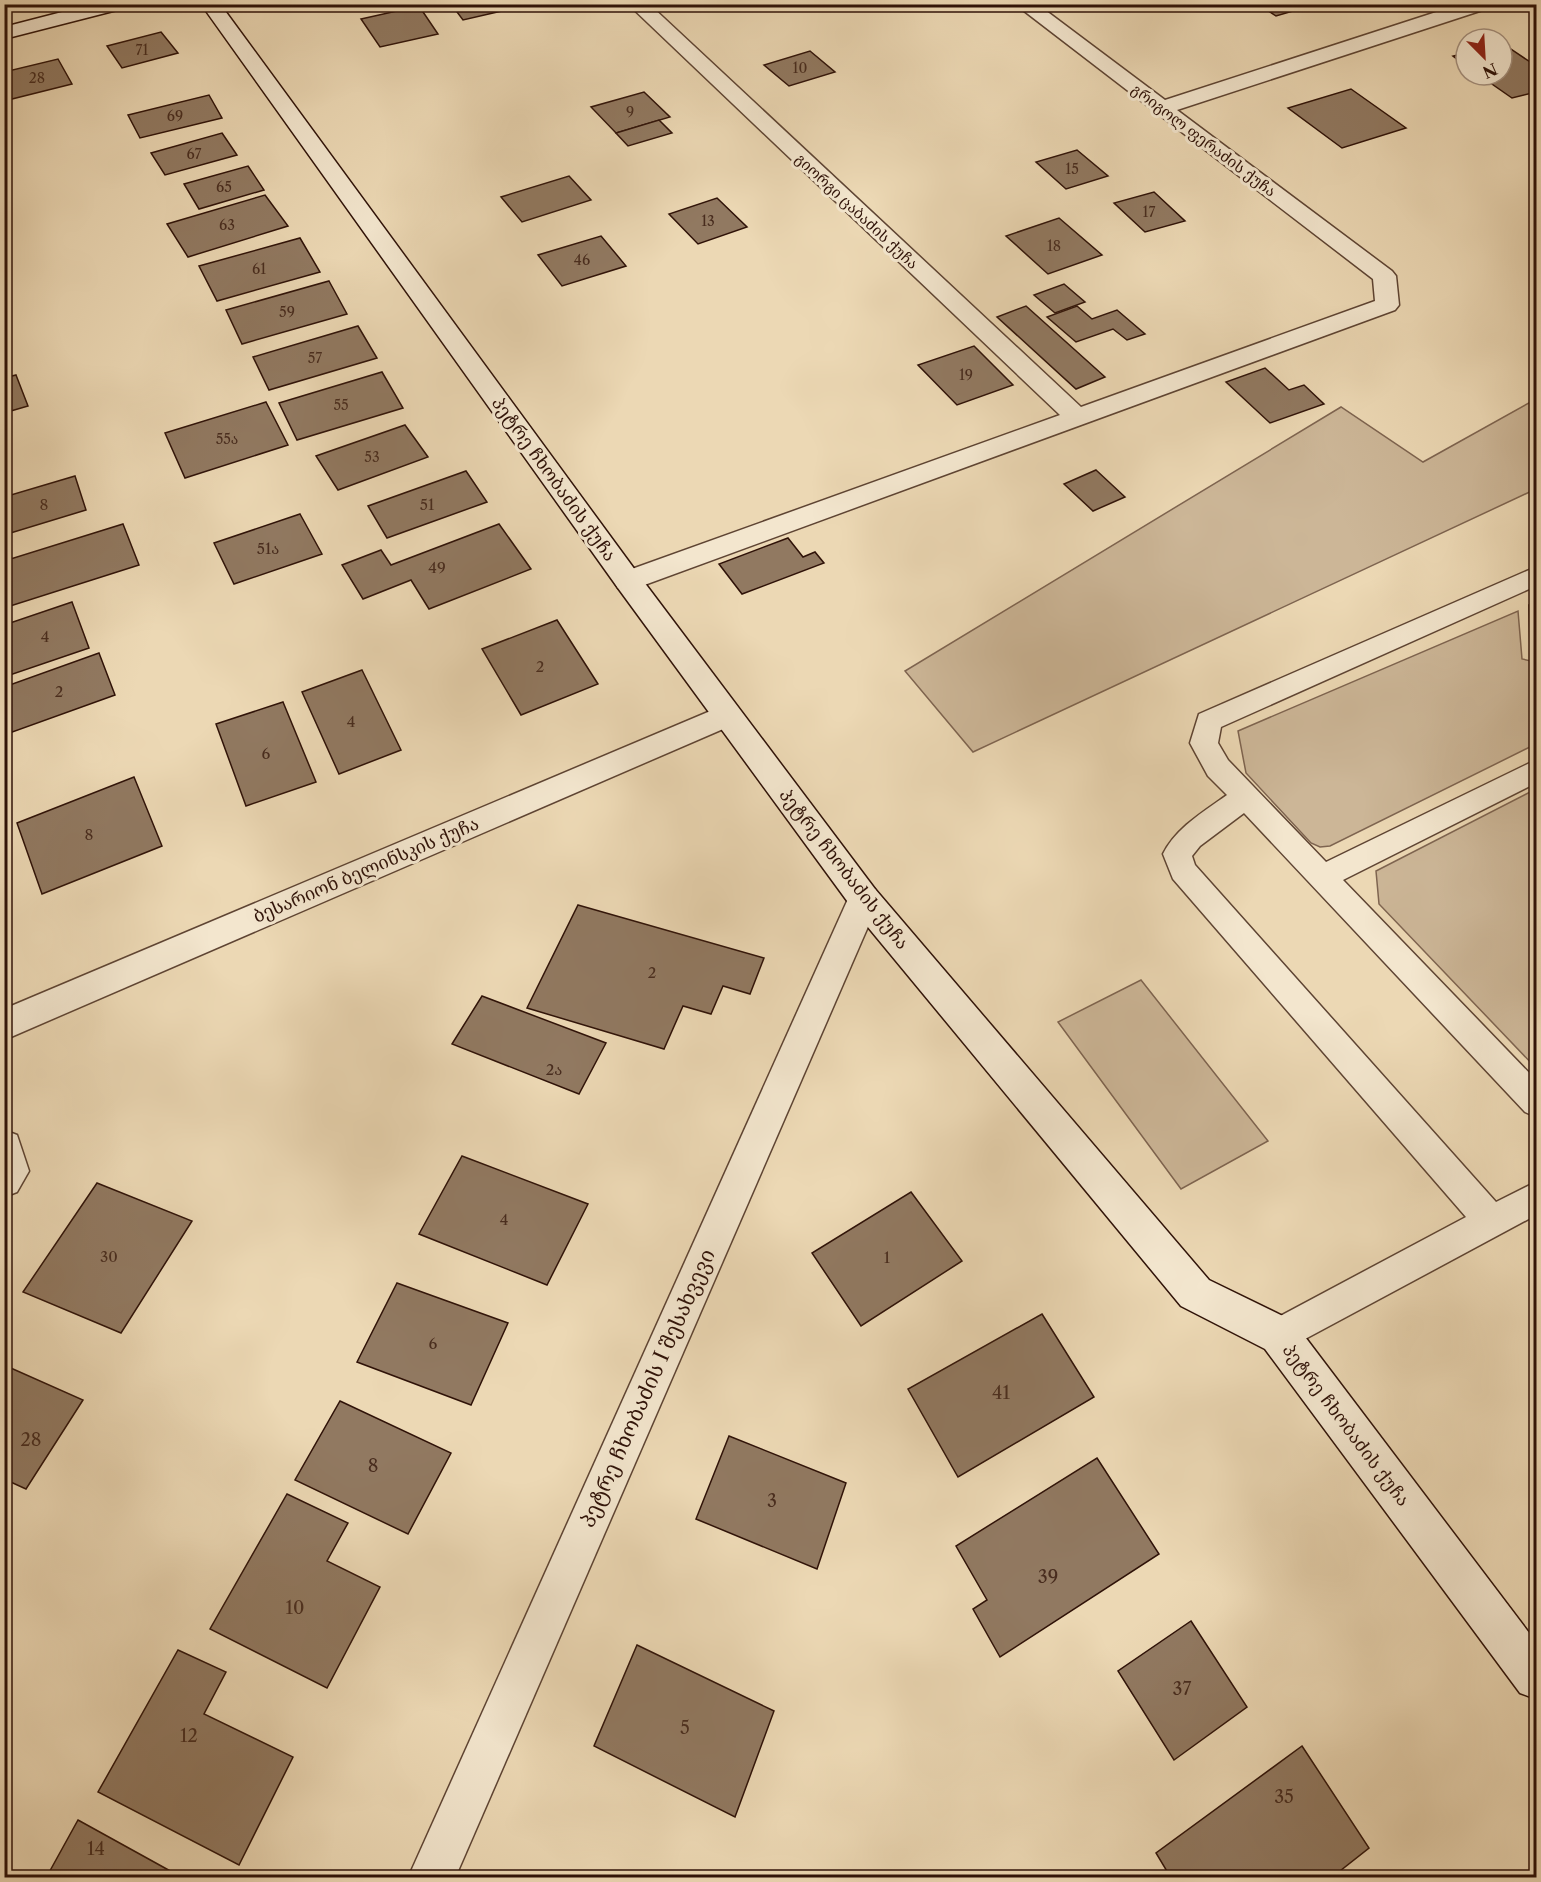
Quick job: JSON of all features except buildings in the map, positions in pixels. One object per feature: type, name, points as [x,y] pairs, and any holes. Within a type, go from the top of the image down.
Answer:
[{"type":"street","points":[[4,33],[118,4]]},
{"type":"street","name":"პეტრე ჩხობაძის ქუჩა","points":[[210,4],[628,581],[864,899],[1195,1293],[1279,1335],[1536,1677]]},
{"type":"street","name":"გიორგი ცაბაძის ქუჩა","points":[[637,4],[1078,418]]},
{"type":"street","name":"გრიგოლ ფერაძის ქუჩა","points":[[1024,4],[1384,276],[1387,305],[1078,418]]},
{"type":"street","points":[[1162,108],[1482,4]]},
{"type":"street","points":[[628,581],[1078,418]]},
{"type":"street","name":"ბესარიონ ბელინსკის ქუჩა","points":[[4,1025],[727,715]]},
{"type":"street","name":"პეტრე ჩხობაძის I შესახვევი","points":[[431,1878],[864,899]]},
{"type":"street","points":[[4,1147],[11,1171],[4,1180]]},
{"type":"lane","points":[[1533,579],[1209,721],[1204,743],[1218,768],[1536,1102]]},
{"type":"lane","points":[[1322,877],[1536,771]]},
{"type":"lane","points":[[1245,797],[1190,838],[1177,854],[1183,871],[1492,1222]]},
{"type":"lane","points":[[1279,1335],[1536,1198]]},
{"type":"shaded area","points":[[1536,399],[1536,489],[973,752],[905,671],[1341,407],[1423,462]]},
{"type":"shaded area","points":[[1518,611],[1522,659],[1536,662],[1536,744],[1330,846],[1320,847],[1311,843],[1246,773],[1238,731]]},
{"type":"shaded area","points":[[1536,789],[1536,1068],[1379,904],[1376,871]]},
{"type":"shaded area","points":[[1141,980],[1268,1141],[1181,1189],[1058,1022]]}]
